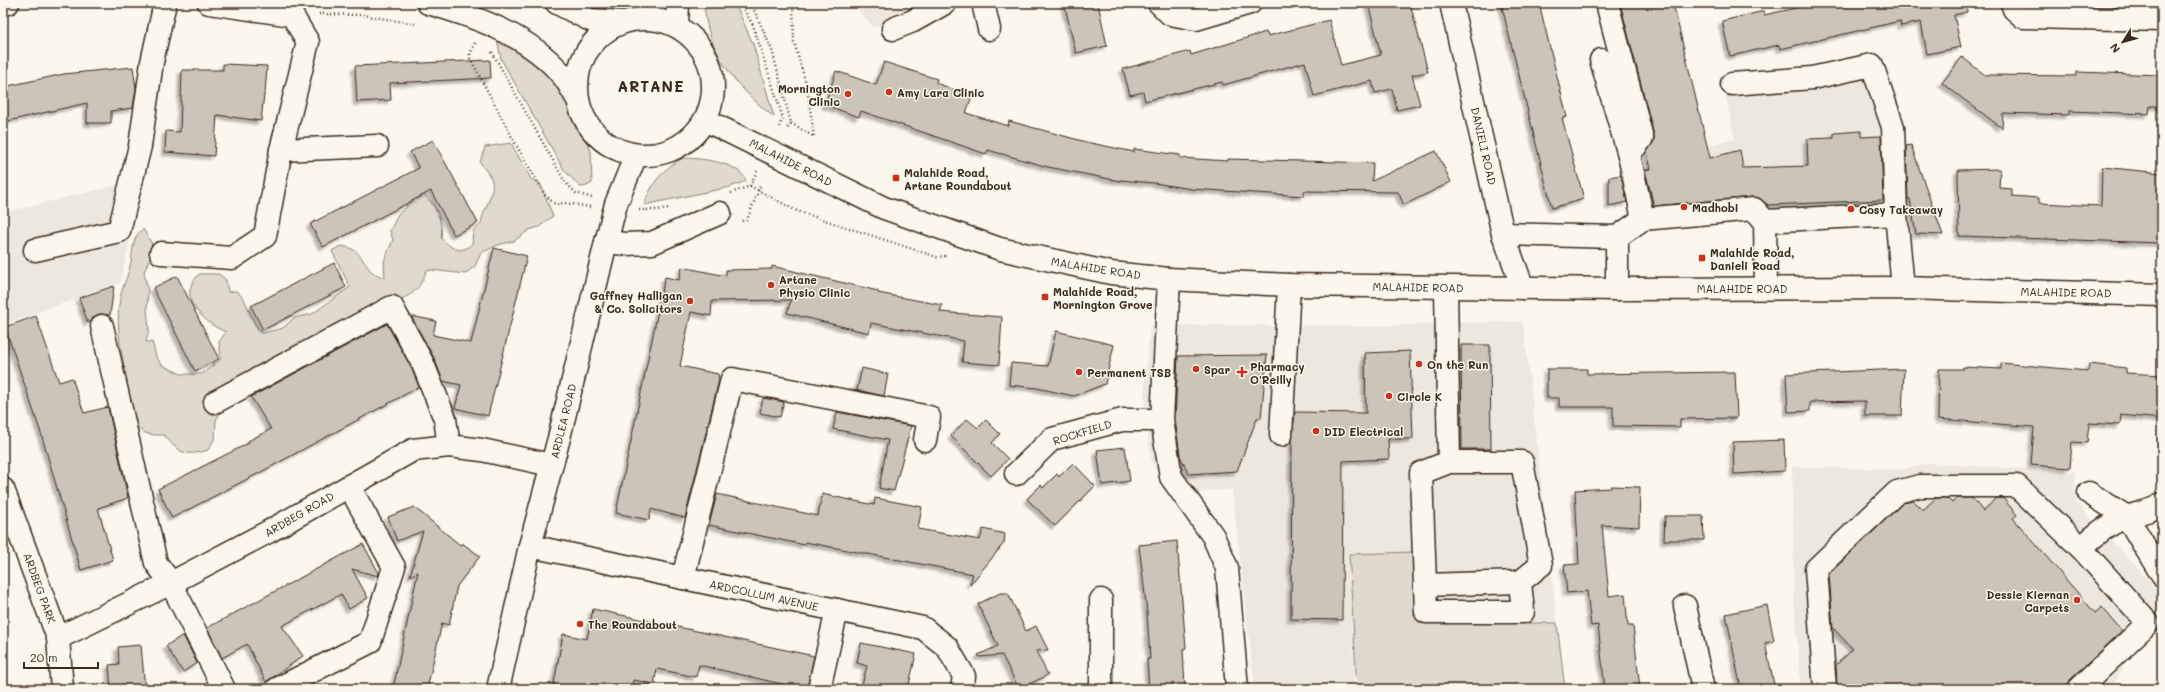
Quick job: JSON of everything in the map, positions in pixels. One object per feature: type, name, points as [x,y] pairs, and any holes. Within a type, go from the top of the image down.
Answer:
[{"type":"street","points":[[3,4],[8,3]]},
{"type":"street","points":[[35,250],[119,232],[140,146],[152,62],[165,3]]},
{"type":"street","points":[[161,253],[232,258],[265,236],[281,150],[308,42],[292,15],[209,3]]},
{"type":"street","points":[[428,3],[508,32],[539,53],[564,77],[578,100],[582,114],[589,126],[600,138],[613,148],[636,155],[650,156],[678,147],[691,138],[705,120],[714,94],[713,79],[709,63],[704,52],[692,37],[677,26],[655,19],[637,19],[623,22],[590,20],[557,3]]},
{"type":"street","points":[[677,26],[678,3]]},
{"type":"street","points":[[893,29],[913,21],[945,3]]},
{"type":"street","points":[[983,3],[989,30]]},
{"type":"street","points":[[1159,3],[1170,14],[1196,19],[1250,3]]},
{"type":"street","name":"DANIELI ROAD","points":[[1451,3],[1504,234],[1523,288]]},
{"type":"street","points":[[1607,3],[1642,138],[1629,155]]},
{"type":"street","points":[[2012,3],[2014,9],[2023,17],[2162,20]]},
{"type":"street","points":[[578,100],[578,75],[584,55],[600,35],[623,22]]},
{"type":"street","points":[[1601,60],[1629,155],[1643,219]]},
{"type":"street","points":[[1732,84],[1812,78],[1872,65],[1893,127],[1896,214],[1903,288]]},
{"type":"street","name":"MALAHIDE ROAD","points":[[705,120],[884,208],[1000,249],[1111,273],[1169,279],[1289,285],[1617,289],[1903,288],[2162,295]]},
{"type":"street","points":[[281,150],[377,146]]},
{"type":"street","name":"ARDLEA ROAD","points":[[498,689],[530,546],[606,242],[616,204],[636,155]]},
{"type":"street","points":[[1504,234],[1617,237],[1643,219],[1754,209],[1765,221],[1766,288]]},
{"type":"street","points":[[606,242],[652,243],[720,213]]},
{"type":"street","points":[[1765,221],[1896,214]]},
{"type":"street","points":[[1617,237],[1617,289]]},
{"type":"street","points":[[1169,279],[1162,420],[1171,477],[1213,536],[1227,568],[1237,689]]},
{"type":"street","points":[[1281,435],[1289,285]]},
{"type":"street","points":[[1446,288],[1449,462]]},
{"type":"street","points":[[215,402],[392,307],[423,364],[445,419],[448,446]]},
{"type":"street","points":[[102,326],[156,563],[171,583],[224,689]]},
{"type":"street","points":[[683,578],[732,379],[929,416],[925,440]]},
{"type":"street","name":"ROCKFIELD","points":[[1016,474],[1052,439],[1122,420],[1162,420]]},
{"type":"street","name":"ARDBEG ROAD","points":[[58,638],[171,583],[268,532],[413,450],[448,446],[482,450],[551,465]]},
{"type":"street","points":[[1425,585],[1520,582],[1541,565],[1522,462],[1449,462],[1421,473],[1425,585],[1426,612],[1523,612],[1520,582]]},
{"type":"street","points":[[277,689],[370,642],[394,567],[349,486]]},
{"type":"street","points":[[1825,689],[1816,569],[1897,492],[1920,486],[2017,486],[2081,548],[2148,623],[2080,689]]},
{"type":"street","name":"ARDBEG PARK","points":[[3,489],[58,638],[62,689]]},
{"type":"street","points":[[2089,493],[2127,517],[2162,575]]},
{"type":"street","points":[[2081,548],[2099,530],[2127,517],[2156,509],[2162,504]]},
{"type":"street","name":"ARDCOLLUM AVENUE","points":[[530,546],[923,628],[947,647],[964,676],[962,689]]},
{"type":"street","points":[[1101,600],[1101,689]]},
{"type":"street","points":[[1685,606],[1703,689]]},
{"type":"street","points":[[819,689],[837,610]]},
{"type":"path","points":[[740,3],[753,25],[783,118],[780,125]]},
{"type":"path","points":[[751,3],[772,50],[790,123],[786,130]]},
{"type":"path","points":[[790,123],[814,137],[807,87],[794,42],[793,3]]},
{"type":"path","points":[[292,15],[362,15],[421,25]]},
{"type":"path","points":[[482,42],[476,40],[470,54],[470,58],[514,141],[545,195],[556,204],[565,203],[590,207]]},
{"type":"path","points":[[490,49],[558,173],[571,190],[589,197]]},
{"type":"path","points":[[752,181],[750,186],[790,207]]},
{"type":"shaded area","points":[[576,3],[624,3],[611,11],[594,9]]},
{"type":"shaded area","points":[[704,3],[735,3],[753,44],[774,117],[747,94],[726,68],[717,53],[711,38],[706,21]]},
{"type":"shaded area","points":[[852,3],[937,3],[894,25],[873,27]]},
{"type":"shaded area","points":[[2025,3],[2162,3],[2162,12],[2026,6]]},
{"type":"shaded area","points":[[151,17],[172,25],[140,198],[120,283],[3,325],[3,213],[125,183]]},
{"type":"shaded area","points":[[497,39],[526,55],[551,78],[562,92],[591,151],[592,183],[587,186],[580,187],[564,170],[501,59]]},
{"type":"shaded area","points":[[1871,66],[1892,127],[1896,213],[1656,226],[1641,175],[1640,160],[1735,139],[1723,85]]},
{"type":"shaded area","points":[[511,143],[531,179],[540,183],[553,216],[539,227],[529,230],[514,241],[498,245],[481,253],[475,266],[465,274],[432,270],[426,271],[423,279],[415,291],[398,301],[383,306],[224,406],[216,420],[215,438],[208,450],[194,453],[183,452],[178,450],[164,435],[147,434],[141,431],[134,424],[130,413],[118,316],[121,294],[130,266],[135,240],[139,232],[143,229],[152,244],[151,255],[144,272],[148,292],[147,309],[149,330],[146,342],[152,342],[156,356],[162,365],[181,374],[202,374],[221,359],[219,342],[226,332],[214,326],[202,316],[192,303],[190,290],[199,274],[219,274],[226,280],[228,292],[236,291],[241,296],[245,301],[255,323],[263,333],[283,328],[294,318],[312,314],[350,287],[332,251],[340,246],[356,251],[371,271],[385,278],[384,261],[393,240],[390,231],[398,214],[407,207],[405,199],[420,192],[430,200],[434,206],[440,219],[442,232],[441,238],[448,245],[459,250],[472,244],[473,231],[481,224],[492,189],[491,178],[480,162],[485,147]]},
{"type":"shaded area","points":[[683,158],[709,160],[728,165],[736,169],[746,181],[730,187],[644,205],[650,190],[659,177],[669,167]]},
{"type":"shaded area","points":[[1523,321],[1557,622],[1421,623],[1417,553],[1349,554],[1355,689],[1255,689],[1232,489],[1173,495],[1151,462],[1144,392],[1150,325],[1371,326]]},
{"type":"shaded area","points":[[1931,463],[2075,472],[2076,503],[2162,594],[2162,621],[2128,658],[2112,689],[1801,689],[1794,598],[1792,467],[1902,469]]},
{"type":"shaded area","points":[[1417,552],[1420,623],[1557,623],[1565,689],[1357,689],[1349,554]]},
{"type":"building","points":[[1064,3],[1098,3],[1107,46],[1076,53]]},
{"type":"building","points":[[1368,3],[1410,3],[1428,72],[1412,75],[1420,105],[1397,110],[1392,89],[1375,93],[1372,81],[1314,96],[1305,62],[1223,85],[1222,82],[1145,101],[1143,92],[1130,95],[1123,69],[1190,51],[1191,55],[1266,32],[1268,36],[1329,20],[1341,65],[1381,55]]},
{"type":"building","points":[[1501,3],[1539,3],[1567,117],[1562,118],[1584,199],[1552,208]]},
{"type":"building","points":[[1620,3],[1673,3],[1710,158],[1740,150],[1743,168],[1808,166],[1807,139],[1834,138],[1834,133],[1861,131],[1861,137],[1881,136],[1883,200],[1768,205],[1759,198],[1753,197],[1654,206],[1645,170],[1651,169],[1647,152],[1654,141],[1654,135]]},
{"type":"building","points":[[1819,3],[1966,3],[1967,12],[1954,15],[1961,47],[1927,54],[1921,22],[1901,26],[1900,21],[1780,49],[1779,45],[1730,56],[1722,21],[1764,11],[1764,15]]},
{"type":"building","points":[[1962,57],[1985,75],[2077,76],[2077,72],[2162,75],[2162,106],[2150,106],[2149,114],[2069,111],[2069,115],[2003,113],[2002,128],[1942,83]]},
{"type":"building","points":[[490,60],[491,78],[390,83],[391,100],[357,102],[355,66]]},
{"type":"building","points":[[884,62],[937,79],[936,83],[972,96],[966,113],[1008,126],[1009,121],[1086,142],[1134,152],[1134,149],[1180,155],[1180,158],[1228,161],[1228,159],[1373,163],[1372,181],[1436,151],[1451,182],[1404,205],[1398,192],[1304,191],[1304,196],[1191,189],[1154,183],[1120,181],[1048,167],[988,150],[986,154],[861,111],[859,117],[825,105],[836,71],[876,85]]},
{"type":"building","points":[[223,64],[267,66],[261,121],[217,115],[214,156],[165,152],[166,131],[180,132],[182,70],[223,70]]},
{"type":"building","points":[[133,67],[136,88],[133,108],[111,111],[111,123],[87,123],[87,103],[3,122],[3,87],[64,74]]},
{"type":"building","points":[[433,140],[478,223],[454,235],[431,191],[323,247],[310,224],[419,168],[410,152]]},
{"type":"building","points":[[1911,145],[1943,235],[1916,234],[1910,199],[1908,199],[1906,146]]},
{"type":"building","points":[[2102,167],[2162,173],[2162,243],[1959,236],[1958,170],[2000,169],[1999,188],[2012,189],[2012,196],[2039,198],[2039,203],[2101,206]]},
{"type":"building","points":[[1621,175],[1627,202],[1609,206],[1609,177]]},
{"type":"building","points":[[494,248],[527,256],[488,416],[455,408],[461,385],[443,381],[434,358],[411,316],[436,321],[433,335],[471,343]]},
{"type":"building","points":[[334,263],[346,287],[263,330],[251,306]]},
{"type":"building","points":[[772,266],[878,291],[878,293],[942,305],[940,312],[1002,317],[999,365],[962,362],[964,341],[871,323],[869,333],[787,313],[791,300],[712,301],[711,316],[691,312],[680,366],[718,374],[719,380],[685,518],[651,509],[649,520],[616,513],[665,277],[679,280],[682,267],[726,276],[726,270],[772,269]]},
{"type":"building","points":[[177,276],[219,359],[195,371],[153,288]]},
{"type":"building","points":[[114,286],[110,315],[99,314],[88,323],[79,298]]},
{"type":"building","points":[[36,316],[59,382],[72,378],[84,413],[108,407],[128,498],[98,508],[113,560],[81,570],[40,430],[5,327]]},
{"type":"building","points":[[387,324],[412,369],[419,387],[172,518],[158,489],[249,443],[248,441],[271,429],[251,397]]},
{"type":"building","name":"Permanent TSB","points":[[1056,331],[1114,345],[1105,384],[1074,396],[1037,388],[1009,385],[1011,363],[1048,366]]},
{"type":"building","name":"Circle K","points":[[1461,345],[1490,345],[1491,449],[1462,449]]},
{"type":"building","points":[[1410,351],[1413,439],[1388,439],[1389,459],[1343,461],[1342,620],[1291,619],[1292,439],[1295,412],[1366,413],[1365,353]]},
{"type":"building","points":[[1267,355],[1261,418],[1257,418],[1237,471],[1189,474],[1180,456],[1175,419],[1178,356]]},
{"type":"building","points":[[2001,363],[2088,371],[2089,364],[2126,368],[2126,373],[2162,375],[2162,419],[2121,415],[2120,425],[2089,423],[2087,443],[2072,442],[2070,468],[2031,465],[2034,427],[1938,419],[1939,369],[1963,369],[1963,367],[2001,369]]},
{"type":"building","points":[[862,368],[888,374],[884,396],[857,390]]},
{"type":"building","points":[[1547,369],[1587,369],[1587,374],[1735,372],[1737,418],[1680,419],[1680,427],[1613,426],[1613,407],[1559,407],[1559,398],[1547,398]]},
{"type":"building","points":[[1904,369],[1902,416],[1865,416],[1865,401],[1810,402],[1810,411],[1788,412],[1786,374]]},
{"type":"building","points":[[763,398],[784,402],[780,417],[760,413]]},
{"type":"building","points":[[837,412],[911,426],[894,491],[879,488],[888,440],[833,429]]},
{"type":"building","points":[[967,419],[978,428],[986,420],[1000,434],[992,443],[1008,459],[991,476],[951,436]]},
{"type":"building","points":[[1784,440],[1785,471],[1734,474],[1733,442]]},
{"type":"building","points":[[1125,447],[1130,481],[1102,485],[1097,450]]},
{"type":"building","points":[[1073,463],[1095,486],[1055,526],[1027,499],[1041,485],[1043,488],[1057,474],[1059,477]]},
{"type":"building","points":[[1611,486],[1640,487],[1639,527],[1602,525],[1609,596],[1625,594],[1628,626],[1633,626],[1640,689],[1605,689],[1598,625],[1591,626],[1587,591],[1567,593],[1564,565],[1579,564],[1575,490],[1611,488]]},
{"type":"building","points":[[717,494],[818,516],[822,494],[874,505],[875,498],[922,507],[918,529],[980,540],[983,529],[1005,534],[1004,543],[970,585],[973,574],[805,542],[805,545],[709,525]]},
{"type":"building","points":[[1936,498],[1947,498],[1952,503],[1957,498],[1972,498],[1983,511],[1997,498],[2003,498],[2017,515],[2013,518],[2095,613],[2102,607],[2122,631],[2070,680],[2067,689],[1841,689],[1837,684],[1836,665],[1853,649],[1833,628],[1829,574],[1903,503],[1914,501],[1923,510]]},
{"type":"building","points":[[414,507],[460,545],[462,543],[480,556],[457,586],[449,625],[442,623],[427,689],[393,689],[418,572],[410,576],[423,531],[397,541],[388,517]]},
{"type":"building","points":[[1665,516],[1703,516],[1704,540],[1664,540]]},
{"type":"building","points":[[1177,541],[1186,648],[1183,649],[1185,689],[1149,689],[1147,659],[1150,659],[1147,612],[1139,545]]},
{"type":"building","points":[[363,544],[379,573],[378,576],[352,569],[368,598],[349,609],[341,594],[282,626],[303,656],[266,682],[247,644],[222,658],[207,628]]},
{"type":"building","points":[[1000,593],[1008,593],[1026,631],[1036,626],[1048,650],[1036,651],[1048,675],[1019,689],[1002,655],[979,657],[978,655],[998,646],[978,604]]},
{"type":"building","points":[[1767,605],[1774,641],[1765,643],[1775,689],[1741,689],[1726,614]]},
{"type":"building","points":[[593,609],[814,656],[807,689],[785,689],[786,685],[699,665],[696,677],[657,669],[654,684],[633,680],[632,689],[553,689],[563,634],[587,639]]},
{"type":"building","points":[[183,635],[197,663],[183,672],[166,646]]},
{"type":"building","points":[[861,643],[916,654],[908,689],[861,689],[867,666],[857,663]]},
{"type":"building","points":[[141,645],[145,689],[111,689],[109,665],[119,664],[118,647]]},
{"type":"place","name":"Amy Lara Clinic","points":[[889,92]]},
{"type":"place","name":"Mornington Clinic","points":[[848,94]]},
{"type":"place","name":"Malahide Road, Artane Roundabout","points":[[896,178]]},
{"type":"place","name":"Madhobi","points":[[1684,207]]},
{"type":"place","name":"Cosy Takeaway","points":[[1851,209]]},
{"type":"place","name":"Malahide Road, Danieli Road","points":[[1702,258]]},
{"type":"place","name":"Artane Physio Clinic","points":[[771,285]]},
{"type":"place","name":"Malahide Road, Mornington Grove","points":[[1045,297]]},
{"type":"place","name":"Gaffney Halligan & Co. Solicitors","points":[[690,301]]},
{"type":"place","name":"On the Run","points":[[1419,364]]},
{"type":"place","name":"Spar","points":[[1196,369]]},
{"type":"place","name":"Permanent TSB","points":[[1079,372]]},
{"type":"place","name":"Pharmacy O'Reilly","points":[[1242,372]]},
{"type":"place","name":"Circle K","points":[[1389,396]]},
{"type":"place","name":"DID Electrical","points":[[1316,431]]},
{"type":"place","name":"Dessie Kiernan Carpets","points":[[2077,600]]},
{"type":"place","name":"The Roundabout","points":[[580,624]]},
{"type":"district","name":"ARTANE","points":[[651,86]]}]
